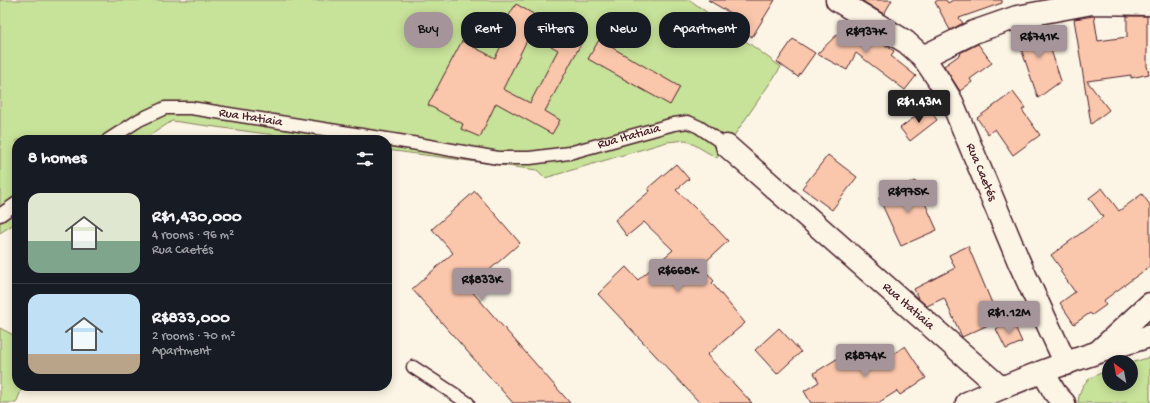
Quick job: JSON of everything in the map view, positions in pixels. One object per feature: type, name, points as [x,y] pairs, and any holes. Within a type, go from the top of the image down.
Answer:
[{"type":"street","name":"Rua Caetés","points":[[837,0],[906,42],[923,57],[938,79],[952,102],[1019,262],[1066,364]]},
{"type":"street","points":[[923,57],[974,32],[1017,17],[1092,3],[1150,4]]},
{"type":"street","name":"Rua Itatiaia","points":[[727,146],[1009,385]]},
{"type":"street","points":[[1098,351],[1150,304]]},
{"type":"street","points":[[967,403],[1009,385],[1098,351],[1150,336]]},
{"type":"street","points":[[1043,372],[1055,393],[1064,403]]},
{"type":"lane","name":"Rua Itatiaia","points":[[116,135],[140,120],[164,108],[191,108],[236,114],[361,135]]},
{"type":"lane","name":"Rua Itatiaia","points":[[392,140],[498,158],[530,158],[569,153],[674,124],[688,122],[699,127],[727,146]]},
{"type":"lane","points":[[0,215],[12,207]]},
{"type":"lane","points":[[413,367],[468,403]]},
{"type":"green space","points":[[0,0],[690,0],[706,12],[659,12],[659,48],[750,48],[750,44],[781,67],[727,146],[717,158],[686,140],[667,142],[545,178],[537,170],[392,151],[392,135],[274,135],[172,121],[151,135],[12,135],[12,225],[0,233]]},
{"type":"green space","points":[[0,328],[12,334],[12,391],[21,391],[16,403],[0,403]]},
{"type":"green space","points":[[1150,357],[1150,403],[1078,403],[1081,390],[1087,381],[1102,373],[1102,391],[1138,391],[1138,361]]},
{"type":"building","points":[[708,0],[775,0],[752,37],[750,36],[750,12],[728,12]]},
{"type":"building","points":[[861,0],[892,0],[884,14]]},
{"type":"building","points":[[938,0],[946,0],[948,3],[953,0],[1002,0],[1002,3],[959,18],[963,23],[950,30],[935,2]]},
{"type":"building","points":[[516,4],[530,12],[524,12],[524,46],[503,89],[530,103],[558,50],[554,48],[579,48],[545,111],[560,120],[552,134],[496,103],[480,137],[461,129],[463,124],[428,105],[461,43],[461,48],[476,48],[495,58],[500,48],[516,48],[516,12],[511,12]]},
{"type":"building","points":[[1094,16],[1098,41],[1127,37],[1127,16],[1147,16],[1147,66],[1149,74],[1131,78],[1131,75],[1087,81],[1109,110],[1091,124],[1074,19]]},
{"type":"building","points":[[850,22],[894,51],[891,56],[916,76],[905,90],[856,53],[847,70],[817,54]]},
{"type":"building","points":[[1043,25],[1061,81],[1038,98],[1015,31]]},
{"type":"building","points":[[793,39],[815,53],[798,77],[777,62]]},
{"type":"building","points":[[978,44],[992,63],[970,79],[972,82],[960,91],[944,66],[961,54],[960,53]]},
{"type":"building","points":[[596,45],[596,48],[613,48],[680,87],[670,105],[588,59]]},
{"type":"building","points":[[1013,92],[1025,108],[1022,110],[1040,135],[1013,155],[995,129],[988,134],[977,118]]},
{"type":"building","points":[[928,107],[937,120],[910,141],[900,128]]},
{"type":"building","points":[[828,155],[857,177],[832,210],[802,188]]},
{"type":"building","points":[[676,164],[689,179],[676,190],[728,241],[701,266],[714,281],[712,283],[745,323],[707,355],[752,403],[700,403],[598,294],[626,267],[638,280],[673,250],[644,222],[627,236],[615,220],[650,191],[648,188]]},
{"type":"building","points":[[915,181],[937,230],[901,246],[879,198]]},
{"type":"building","points":[[1102,188],[1119,211],[1142,194],[1150,205],[1150,266],[1103,301],[1106,305],[1092,315],[1090,313],[1074,324],[1060,303],[1075,292],[1051,255],[1103,217],[1089,198]]},
{"type":"building","points":[[475,191],[520,243],[469,288],[570,403],[513,403],[412,289],[453,253],[432,229]]},
{"type":"building","points":[[968,246],[999,320],[962,337],[944,298],[927,306],[918,298],[914,289],[955,268],[949,255]]},
{"type":"building","points":[[1013,322],[1022,342],[1006,349],[996,329]]},
{"type":"building","points":[[779,328],[801,352],[777,374],[755,350]]},
{"type":"building","points":[[861,344],[875,366],[905,346],[926,378],[900,395],[897,391],[878,403],[811,403],[804,391],[819,382],[814,373]]}]
